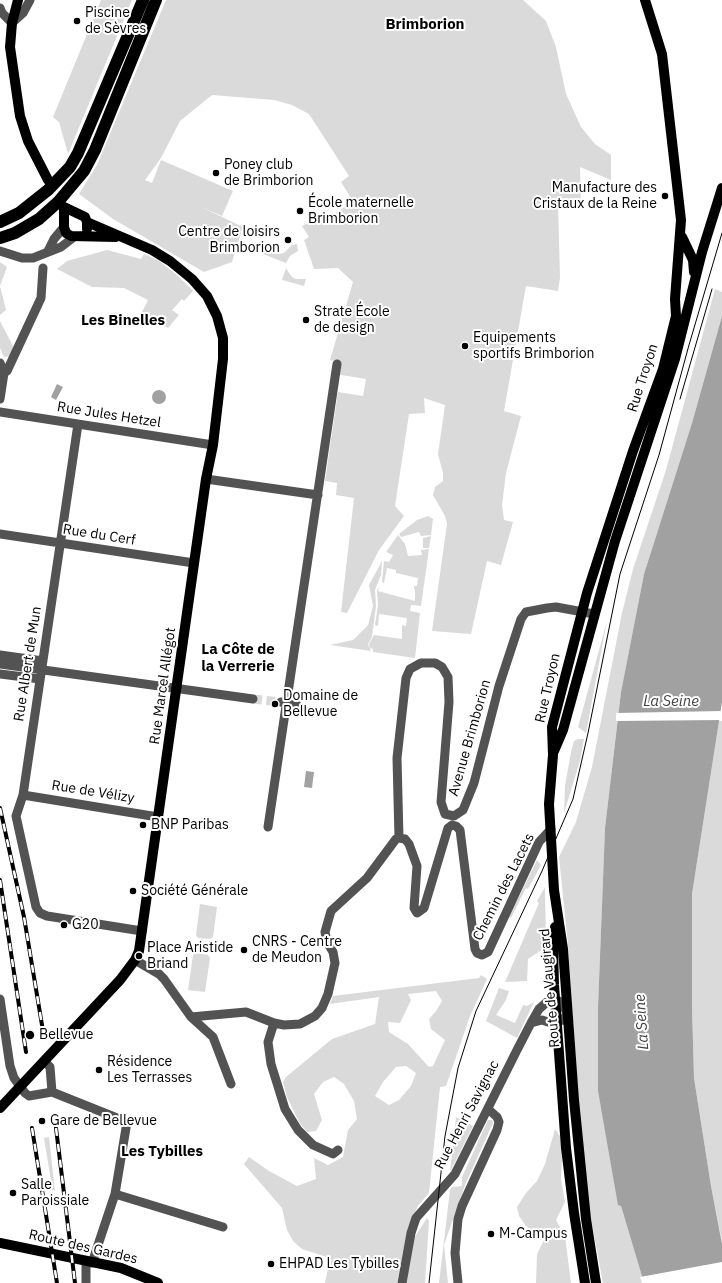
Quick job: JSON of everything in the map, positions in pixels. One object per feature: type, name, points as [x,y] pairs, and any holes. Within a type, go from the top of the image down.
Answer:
[{"type":"highway","points":[[0,222],[20,213],[48,190],[70,167],[78,153],[143,0]]},
{"type":"highway","points":[[0,238],[15,233],[39,219],[58,202],[84,171],[95,150],[156,0]]},
{"type":"main road","points":[[18,0],[12,23],[10,47],[22,127],[48,180]]},
{"type":"main road","name":"Rue Troyon","points":[[557,915],[550,828],[550,780],[553,754],[552,727],[582,611],[633,451],[663,368],[676,316],[675,299],[680,227],[662,54],[646,1]]},
{"type":"main road","name":"Rue Troyon","points":[[553,754],[563,730],[615,541],[675,359],[702,252],[722,188]]},
{"type":"main road","name":"Rue Marcel Allégot","points":[[65,224],[64,207],[85,217],[88,222],[170,260],[192,279],[202,291],[217,316],[222,338],[223,359],[213,445],[206,479],[139,951],[135,960]]},
{"type":"main road","points":[[77,236],[86,232],[88,222]]},
{"type":"main road","points":[[65,224],[66,233],[77,236],[122,237]]},
{"type":"main road","points":[[680,227],[686,248],[693,260],[693,287]]},
{"type":"main road","points":[[686,248],[690,253],[697,255],[702,252]]},
{"type":"main road","name":"Route de Vaugirard","points":[[557,915],[553,947],[556,1021],[566,1148],[585,1283]]},
{"type":"main road","name":"Route de Vaugirard","points":[[557,915],[563,949],[567,1012],[586,1219],[596,1283]]},
{"type":"main road","points":[[0,1108],[120,980],[135,960]]},
{"type":"main road","name":"Route des Gardes","points":[[0,1243],[121,1268],[158,1283]]},
{"type":"street","points":[[0,8],[2,13],[12,23],[23,13],[30,0]]},
{"type":"street","points":[[48,251],[54,239],[65,224]]},
{"type":"street","points":[[0,251],[22,258],[33,258],[60,247],[77,236]]},
{"type":"street","points":[[4,373],[7,371],[40,298],[43,268]]},
{"type":"street","points":[[0,363],[4,373],[0,399]]},
{"type":"street","points":[[268,827],[283,702],[318,495],[337,364]]},
{"type":"street","name":"Rue Jules Hetzel","points":[[0,412],[213,445]]},
{"type":"street","name":"Rue Albert de Mun","points":[[78,424],[23,796],[16,816],[36,907],[40,912],[47,916],[142,931]]},
{"type":"street","points":[[206,479],[318,495]]},
{"type":"street","name":"Rue du Cerf","points":[[0,534],[194,563]]},
{"type":"street","name":"Avenue Brimborion","points":[[399,838],[397,758],[406,678],[410,669],[418,664],[429,662],[442,667],[448,677],[449,702],[441,802],[445,814],[454,816],[463,810],[468,798],[499,686],[521,619],[526,612],[540,608],[556,607],[594,614]]},
{"type":"street","points":[[0,655],[42,670]]},
{"type":"street","points":[[0,664],[253,699]]},
{"type":"street","points":[[0,674],[42,670]]},
{"type":"street","points":[[283,702],[297,705]]},
{"type":"street","name":"Rue de Vélizy","points":[[23,796],[158,817]]},
{"type":"street","name":"Chemin des Lacets","points":[[399,838],[405,840],[409,844],[417,866],[414,908],[417,914],[424,908],[448,828],[452,825],[456,826],[460,830],[475,949],[477,953],[482,955],[488,952],[539,842],[550,828]]},
{"type":"street","points":[[191,1017],[246,1012],[274,1023],[284,1025],[300,1024],[315,1016],[322,1008],[328,994],[335,963],[333,952],[327,942],[325,932],[331,911],[366,878],[396,839],[399,838]]},
{"type":"street","points":[[135,960],[159,974],[191,1017],[212,1037],[231,1084]]},
{"type":"street","points":[[0,999],[10,1066],[20,1088],[29,1096],[52,1092],[127,1122],[115,1194],[86,1261],[86,1283]]},
{"type":"street","points":[[531,1023],[542,1020],[564,1020],[567,1012],[559,1001],[547,1002],[539,1009],[542,1020]]},
{"type":"street","name":"Rue Henri Savignac","points":[[402,1283],[411,1233],[416,1218],[455,1174],[539,1009]]},
{"type":"street","points":[[274,1023],[268,1042],[271,1064],[285,1109],[298,1130],[313,1145],[333,1154],[338,1150]]},
{"type":"street","points":[[44,1061],[50,1067],[52,1092]]},
{"type":"street","points":[[458,1283],[454,1253],[458,1219],[462,1206],[497,1130],[499,1122],[497,1117],[488,1109]]},
{"type":"street","points":[[115,1194],[223,1227]]},
{"type":"shaded area","points":[[101,0],[132,0],[68,154],[59,122],[53,117]]},
{"type":"shaded area","points":[[166,0],[523,0],[546,21],[556,47],[566,94],[581,127],[595,144],[611,155],[611,180],[580,167],[581,209],[558,205],[560,278],[558,291],[526,286],[504,411],[521,416],[506,473],[502,505],[504,520],[513,522],[501,565],[487,561],[471,634],[432,631],[447,524],[445,516],[433,495],[435,487],[443,481],[443,473],[438,454],[445,405],[424,398],[425,413],[409,414],[395,506],[404,516],[379,550],[347,613],[341,612],[354,498],[336,495],[337,483],[325,481],[338,392],[363,396],[366,379],[335,374],[337,362],[330,360],[353,282],[338,268],[314,269],[304,240],[309,237],[302,226],[312,221],[318,225],[353,201],[341,182],[349,176],[309,114],[292,105],[274,100],[212,95],[180,121],[161,158],[145,180],[152,183],[161,160],[233,191],[222,216],[199,206],[243,227],[232,262],[204,272],[113,219],[79,194],[97,165]]},
{"type":"shaded area","points":[[297,244],[298,251],[290,256],[286,263],[263,254],[271,246],[275,250],[275,253],[279,254],[284,253],[292,245]]},
{"type":"shaded area","points":[[107,250],[141,259],[144,254],[158,260],[177,275],[193,291],[184,301],[182,299],[172,310],[179,315],[168,328],[141,314],[148,300],[124,288],[92,287],[57,269],[67,261]]},
{"type":"shaded area","points":[[0,262],[7,267],[0,286]]},
{"type":"shaded area","points":[[286,268],[295,279],[306,279],[304,286],[282,280]]},
{"type":"shaded area","points":[[0,286],[6,310],[0,315]]},
{"type":"shaded area","points":[[715,289],[722,292],[722,316],[692,423],[644,574],[621,692],[605,828],[598,1007],[598,1091],[621,1206],[644,1283],[603,1283],[584,1182],[568,945],[559,857],[576,822],[592,767],[622,613],[633,569],[666,470]]},
{"type":"shaded area","points":[[0,321],[15,350],[12,356],[4,357],[0,348]]},
{"type":"shaded area","points":[[428,516],[433,519],[431,535],[421,536],[419,532],[401,537],[399,534],[417,520]]},
{"type":"shaded area","points":[[398,535],[405,544],[408,556],[422,555],[421,550],[429,549],[421,606],[411,605],[410,611],[420,613],[415,658],[373,652],[373,649],[370,648],[369,644],[374,635],[402,639],[402,625],[406,626],[407,618],[379,614],[378,626],[375,625],[378,605],[377,590],[379,587],[378,591],[415,601],[414,586],[417,586],[418,578],[396,573],[396,570],[387,568],[384,583],[382,582],[384,561],[389,562],[393,555],[386,552]]},
{"type":"shaded area","points":[[431,536],[429,548],[423,548],[423,538]]},
{"type":"shaded area","points":[[382,561],[381,575],[375,590],[376,606],[372,637],[368,644],[371,651],[330,645],[353,640],[368,625],[373,606],[369,585]]},
{"type":"shaded area","points":[[607,621],[586,733],[578,727]]},
{"type":"shaded area","points":[[719,721],[722,721],[722,1242],[711,1186],[694,1078],[692,1007],[692,894]]},
{"type":"shaded area","points":[[584,739],[580,761],[564,813],[565,786],[571,752],[574,741]]},
{"type":"shaded area","points":[[537,860],[541,865],[528,889],[526,888],[511,918],[509,917]]},
{"type":"shaded area","points":[[545,887],[546,947],[528,959],[527,981],[505,982],[539,903],[537,901]]},
{"type":"shaded area","points":[[200,904],[217,907],[213,937],[210,939],[198,938],[196,935]]},
{"type":"shaded area","points":[[196,953],[208,955],[210,958],[205,992],[188,990],[193,955]]},
{"type":"shaded area","points":[[481,975],[487,979],[470,1016],[446,1086],[440,1087],[429,1193],[418,1206],[408,1227],[397,1283],[325,1283],[330,1258],[302,1249],[293,1241],[287,1230],[282,1208],[244,1164],[249,1157],[269,1171],[297,1186],[316,1179],[314,1158],[328,1165],[343,1157],[348,1130],[357,1119],[354,1101],[344,1084],[334,1077],[323,1082],[314,1094],[322,1120],[316,1131],[307,1132],[299,1122],[287,1097],[283,1082],[286,1077],[332,1039],[375,1024],[379,997],[330,1004],[333,996],[479,978]],"holes":[[[436,991],[442,1001],[429,1019],[431,1029],[445,1040],[433,1066],[429,1067],[408,1044],[389,1032],[388,1022],[400,1023],[411,1000],[408,994]],[[406,1066],[416,1073],[411,1086],[399,1100],[389,1105],[375,1096],[383,1082],[396,1067]]]},
{"type":"shaded area","points":[[499,988],[509,991],[506,1000],[496,1015],[515,1023],[523,1005],[527,1006],[534,1002],[517,1038],[486,1021]]},
{"type":"shaded area","points":[[456,1117],[473,1126],[450,1172]]},
{"type":"shaded area","points":[[488,1120],[492,1120],[493,1123],[465,1185],[444,1245],[448,1283],[439,1283],[450,1190],[452,1187],[462,1186],[462,1177]]},
{"type":"shaded area","points":[[555,1129],[560,1136],[562,1157],[561,1179],[565,1202],[556,1220],[565,1236],[571,1283],[536,1283],[537,1254],[544,1240],[526,1226],[519,1216],[517,1207],[526,1193],[537,1181],[545,1164]]},
{"type":"shaded area","points":[[49,1137],[55,1191],[52,1190],[44,1138]]},
{"type":"shaded area","points":[[427,1218],[429,1221],[425,1283],[406,1283],[414,1238]]},
{"type":"water","name":"La Seine","points":[[722,316],[722,702],[692,894],[692,1007],[694,1078],[722,1244],[722,1283],[644,1283],[621,1206],[618,1205],[598,1091],[598,1007],[605,828],[621,692],[644,574],[692,423]]},
{"type":"water","points":[[57,384],[63,387],[56,400],[51,397]]},
{"type":"water","points":[[159,390],[164,392],[166,397],[164,402],[159,404],[154,402],[152,397],[154,392]]},
{"type":"water","points":[[306,771],[314,772],[312,788],[304,787]]},
{"type":"pier","points":[[722,711],[721,720],[616,721],[616,713]]},
{"type":"pier","points":[[722,1262],[722,1283],[642,1283],[640,1277]]},
{"type":"tunnel","points":[[253,699],[280,702]]},
{"type":"tram line","points":[[429,1283],[445,1136],[458,1068],[476,1011],[542,871],[573,799],[620,574],[659,455],[722,233]]},
{"type":"tram line","points":[[680,399],[712,289]]},
{"type":"railway","points":[[0,808],[24,917],[43,1031]]},
{"type":"railway","points":[[0,880],[26,1052]]},
{"type":"railway","points":[[32,1128],[57,1283]]},
{"type":"railway","points":[[56,1128],[75,1283]]},
{"type":"place","name":"Piscine de Sèvres","points":[[77,21]]},
{"type":"place","name":"Poney club de Brimborion","points":[[216,173]]},
{"type":"place","name":"Manufacture des Cristaux de la Reine","points":[[665,196]]},
{"type":"place","name":"École maternelle Brimborion","points":[[300,211]]},
{"type":"place","name":"Centre de loisirs Brimborion","points":[[288,240]]},
{"type":"place","name":"Strate École de design","points":[[306,320]]},
{"type":"place","name":"Equipements sportifs Brimborion","points":[[465,346]]},
{"type":"place","name":"Domaine de Bellevue","points":[[275,704]]},
{"type":"place","name":"BNP Paribas","points":[[143,825]]},
{"type":"place","name":"Société Générale","points":[[133,891]]},
{"type":"place","name":"G20","points":[[64,925]]},
{"type":"place","name":"CNRS - Centre de Meudon","points":[[244,950]]},
{"type":"place","name":"Place Aristide Briand","points":[[139,956]]},
{"type":"place","name":"Bellevue","points":[[30,1035]]},
{"type":"place","name":"Résidence Les Terrasses","points":[[99,1070]]},
{"type":"place","name":"Gare de Bellevue","points":[[42,1121]]},
{"type":"place","name":"Salle Paroissiale","points":[[13,1193]]},
{"type":"place","name":"M-Campus","points":[[491,1234]]},
{"type":"place","name":"EHPAD Les Tybilles","points":[[271,1264]]},
{"type":"district","name":"Brimborion","points":[[425,25]]},
{"type":"district","name":"Les Binelles","points":[[123,321]]},
{"type":"district","name":"La Côte de la Verrerie","points":[[238,658]]},
{"type":"district","name":"Les Tybilles","points":[[162,1152]]}]
